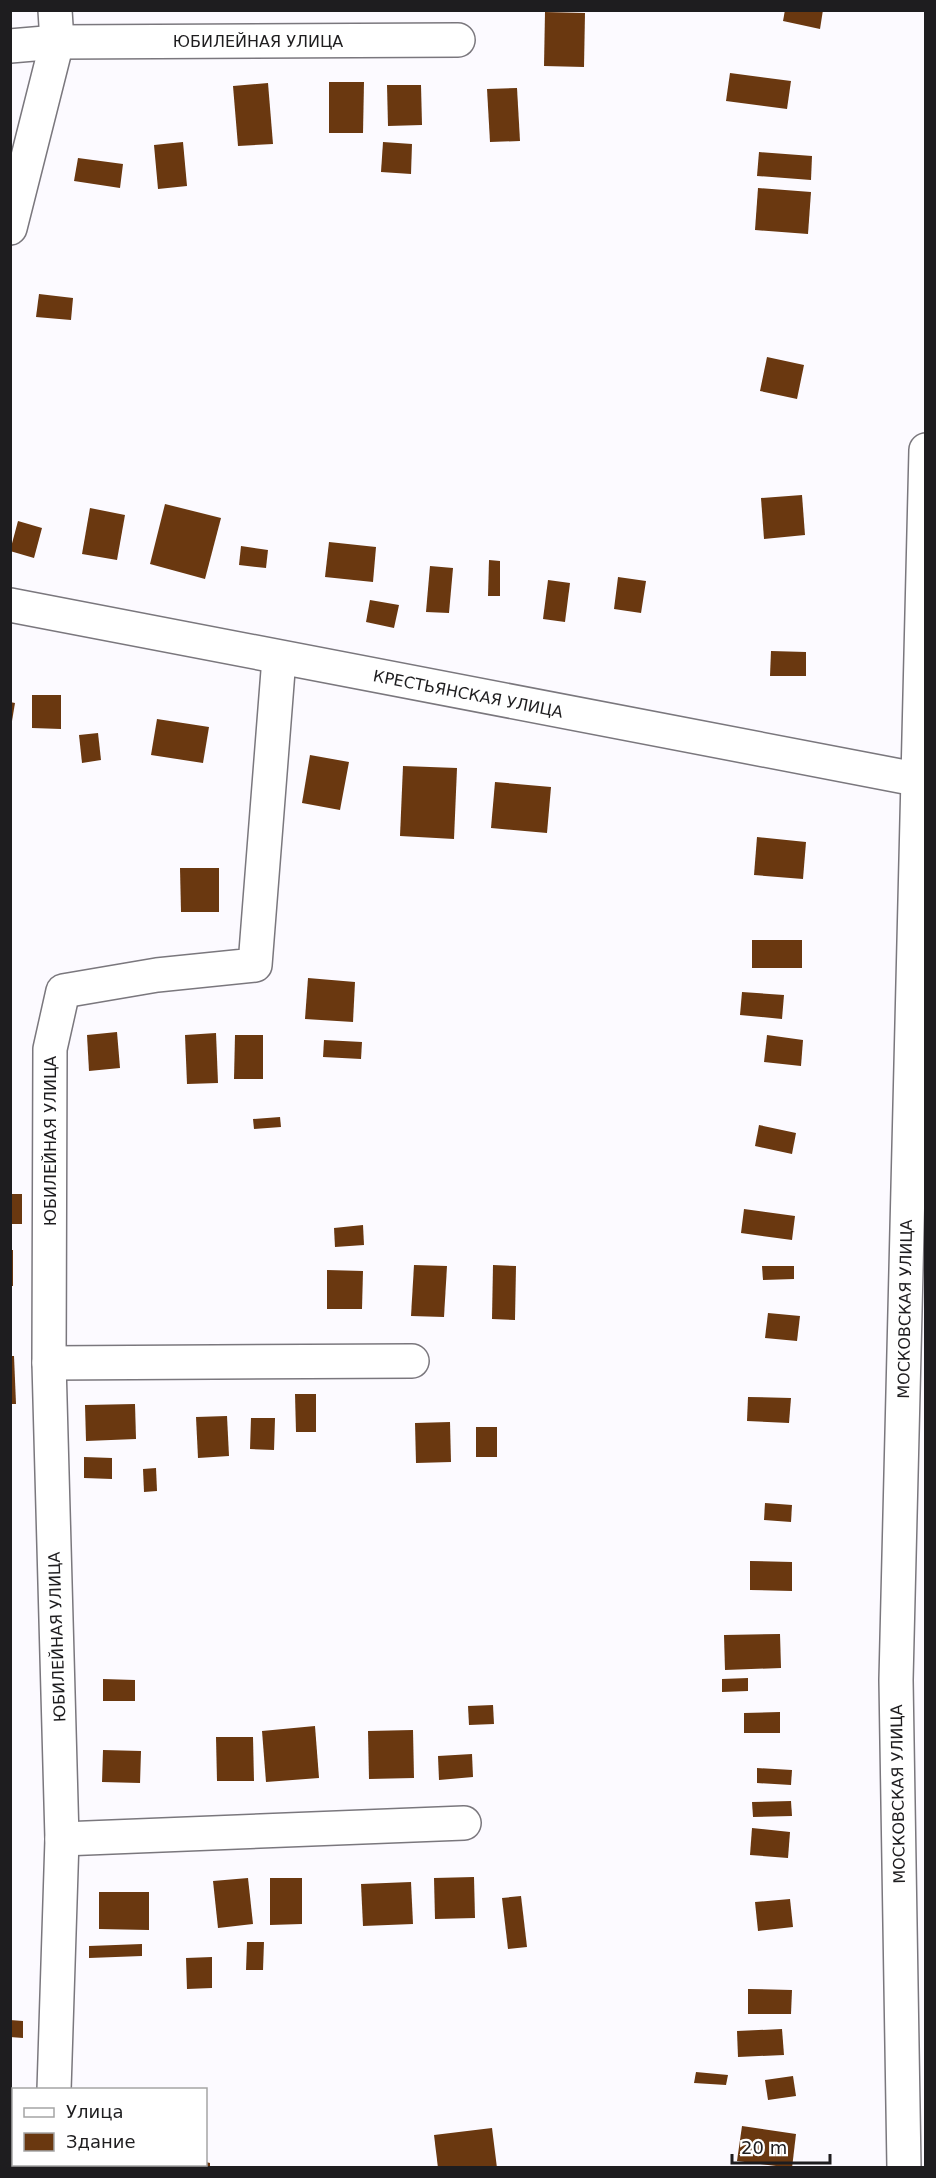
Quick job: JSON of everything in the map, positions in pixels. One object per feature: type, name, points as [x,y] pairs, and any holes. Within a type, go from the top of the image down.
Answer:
[{"type":"street","name":"ЮБИЛЕЙНАЯ УЛИЦА","points":[[10,46],[56,26],[458,40]]},
{"type":"street","points":[[10,228],[56,26]]},
{"type":"street","name":"МОСКОВСКАЯ УЛИЦА","points":[[904,2168],[896,1680],[921,780],[926,450]]},
{"type":"street","name":"КРЕСТЬЯНСКАЯ УЛИЦА","points":[[10,605],[921,780]]},
{"type":"street","name":"ЮБИЛЕЙНАЯ УЛИЦА","points":[[54,2088],[62,1839],[50,1363],[50,1049],[63,991],[157,975],[255,965],[279,658]]},
{"type":"street","points":[[50,1363],[412,1361]]},
{"type":"street","points":[[62,1839],[464,1823]]},
{"type":"building","points":[[785,10],[823,10],[820,29],[783,21]]},
{"type":"building","points":[[545,12],[585,13],[584,67],[544,66]]},
{"type":"building","points":[[730,73],[791,81],[787,109],[726,101]]},
{"type":"building","points":[[329,82],[364,82],[363,133],[329,133]]},
{"type":"building","points":[[268,83],[273,144],[238,146],[233,86]]},
{"type":"building","points":[[387,85],[421,85],[422,125],[388,126]]},
{"type":"building","points":[[517,88],[520,141],[490,142],[487,89]]},
{"type":"building","points":[[183,142],[187,186],[158,189],[154,145]]},
{"type":"building","points":[[383,142],[412,144],[411,174],[381,172]]},
{"type":"building","points":[[759,152],[812,156],[811,180],[757,176]]},
{"type":"building","points":[[78,158],[123,164],[120,188],[74,181]]},
{"type":"building","points":[[758,188],[811,192],[808,234],[755,230]]},
{"type":"building","points":[[39,294],[73,298],[71,320],[36,317]]},
{"type":"building","points":[[767,357],[804,365],[797,399],[760,391]]},
{"type":"building","points":[[802,495],[805,535],[764,539],[761,498]]},
{"type":"building","points":[[165,504],[221,518],[205,579],[150,564]]},
{"type":"building","points":[[90,508],[125,515],[117,560],[82,554]]},
{"type":"building","points":[[18,521],[42,528],[34,558],[10,551]]},
{"type":"building","points":[[329,542],[376,547],[373,582],[325,577]]},
{"type":"building","points":[[241,546],[268,550],[266,568],[239,565]]},
{"type":"building","points":[[489,560],[500,561],[500,596],[488,596]]},
{"type":"building","points":[[430,566],[453,568],[449,613],[426,612]]},
{"type":"building","points":[[618,577],[646,581],[641,613],[614,609]]},
{"type":"building","points":[[548,580],[570,583],[565,622],[543,619]]},
{"type":"building","points":[[370,600],[399,605],[394,628],[366,622]]},
{"type":"building","points":[[771,651],[806,652],[806,676],[770,676]]},
{"type":"building","points":[[32,695],[61,695],[61,729],[32,728]]},
{"type":"building","points":[[10,702],[15,703],[12,721],[10,721]]},
{"type":"building","points":[[157,719],[209,727],[203,763],[151,755]]},
{"type":"building","points":[[98,733],[101,760],[82,763],[79,735]]},
{"type":"building","points":[[310,755],[349,762],[340,810],[302,803]]},
{"type":"building","points":[[403,766],[457,768],[454,839],[400,836]]},
{"type":"building","points":[[495,782],[551,787],[547,833],[491,828]]},
{"type":"building","points":[[757,837],[806,842],[803,879],[754,875]]},
{"type":"building","points":[[180,868],[219,868],[219,912],[181,912]]},
{"type":"building","points":[[752,940],[802,940],[802,968],[752,968]]},
{"type":"building","points":[[308,978],[355,982],[353,1022],[305,1019]]},
{"type":"building","points":[[742,992],[784,995],[782,1019],[740,1015]]},
{"type":"building","points":[[117,1032],[120,1068],[89,1071],[87,1035]]},
{"type":"building","points":[[216,1033],[218,1083],[187,1084],[185,1035]]},
{"type":"building","points":[[235,1035],[263,1035],[263,1079],[234,1079]]},
{"type":"building","points":[[767,1035],[803,1040],[801,1066],[764,1062]]},
{"type":"building","points":[[324,1040],[362,1042],[361,1059],[323,1057]]},
{"type":"building","points":[[280,1117],[281,1127],[254,1129],[253,1119]]},
{"type":"building","points":[[759,1125],[796,1133],[792,1154],[755,1146]]},
{"type":"building","points":[[10,1194],[22,1194],[22,1224],[10,1224]]},
{"type":"building","points":[[744,1209],[795,1216],[792,1240],[741,1233]]},
{"type":"building","points":[[363,1225],[364,1245],[335,1247],[334,1228]]},
{"type":"building","points":[[10,1250],[13,1250],[13,1286],[10,1286]]},
{"type":"building","points":[[414,1265],[447,1266],[444,1317],[411,1316]]},
{"type":"building","points":[[493,1265],[516,1266],[515,1320],[492,1319]]},
{"type":"building","points":[[762,1266],[794,1266],[794,1279],[763,1280]]},
{"type":"building","points":[[327,1270],[363,1271],[362,1309],[327,1309]]},
{"type":"building","points":[[768,1313],[800,1316],[797,1341],[765,1338]]},
{"type":"building","points":[[10,1356],[14,1356],[16,1404],[10,1404]]},
{"type":"building","points":[[295,1394],[316,1394],[316,1432],[296,1432]]},
{"type":"building","points":[[748,1397],[791,1398],[789,1423],[747,1421]]},
{"type":"building","points":[[135,1404],[136,1439],[86,1441],[85,1405]]},
{"type":"building","points":[[227,1416],[229,1456],[198,1458],[196,1417]]},
{"type":"building","points":[[251,1418],[275,1418],[274,1450],[250,1449]]},
{"type":"building","points":[[450,1422],[451,1462],[416,1463],[415,1423]]},
{"type":"building","points":[[476,1427],[497,1427],[497,1457],[476,1457]]},
{"type":"building","points":[[84,1457],[112,1458],[112,1479],[84,1478]]},
{"type":"building","points":[[156,1468],[157,1491],[144,1492],[143,1469]]},
{"type":"building","points":[[765,1503],[792,1505],[791,1522],[764,1520]]},
{"type":"building","points":[[750,1561],[792,1562],[792,1591],[750,1590]]},
{"type":"building","points":[[780,1634],[781,1668],[725,1670],[724,1635]]},
{"type":"building","points":[[748,1678],[748,1691],[722,1692],[722,1679]]},
{"type":"building","points":[[103,1679],[135,1680],[135,1701],[103,1701]]},
{"type":"building","points":[[493,1705],[494,1724],[469,1725],[468,1706]]},
{"type":"building","points":[[780,1712],[780,1733],[744,1733],[744,1713]]},
{"type":"building","points":[[315,1726],[319,1778],[266,1782],[262,1731]]},
{"type":"building","points":[[413,1730],[414,1778],[369,1779],[368,1731]]},
{"type":"building","points":[[216,1737],[253,1737],[254,1781],[217,1781]]},
{"type":"building","points":[[103,1750],[141,1751],[140,1783],[102,1782]]},
{"type":"building","points":[[472,1754],[473,1777],[439,1780],[438,1756]]},
{"type":"building","points":[[757,1768],[792,1770],[791,1785],[757,1783]]},
{"type":"building","points":[[791,1801],[792,1816],[753,1817],[752,1802]]},
{"type":"building","points":[[752,1828],[790,1832],[788,1858],[750,1855]]},
{"type":"building","points":[[474,1877],[475,1918],[435,1919],[434,1878]]},
{"type":"building","points":[[248,1878],[253,1924],[218,1928],[213,1881]]},
{"type":"building","points":[[270,1878],[302,1878],[302,1924],[270,1925]]},
{"type":"building","points":[[411,1882],[413,1924],[363,1926],[361,1884]]},
{"type":"building","points":[[99,1892],[149,1892],[149,1930],[99,1929]]},
{"type":"building","points":[[521,1896],[527,1947],[508,1949],[502,1898]]},
{"type":"building","points":[[790,1899],[793,1927],[758,1931],[755,1902]]},
{"type":"building","points":[[247,1942],[264,1942],[263,1970],[246,1970]]},
{"type":"building","points":[[142,1944],[142,1956],[89,1958],[89,1946]]},
{"type":"building","points":[[212,1957],[212,1988],[187,1989],[186,1958]]},
{"type":"building","points":[[748,1989],[792,1990],[791,2014],[748,2014]]},
{"type":"building","points":[[10,2020],[23,2021],[23,2038],[10,2037]]},
{"type":"building","points":[[782,2029],[784,2055],[738,2057],[737,2031]]},
{"type":"building","points":[[696,2072],[728,2075],[726,2085],[694,2083]]},
{"type":"building","points":[[793,2076],[796,2096],[768,2100],[765,2080]]},
{"type":"building","points":[[742,2126],[796,2134],[792,2168],[737,2161]]},
{"type":"building","points":[[492,2128],[497,2168],[438,2168],[434,2135]]},
{"type":"building","points":[[207,2162],[210,2163],[210,2168],[177,2168],[177,2166],[207,2166]]}]
